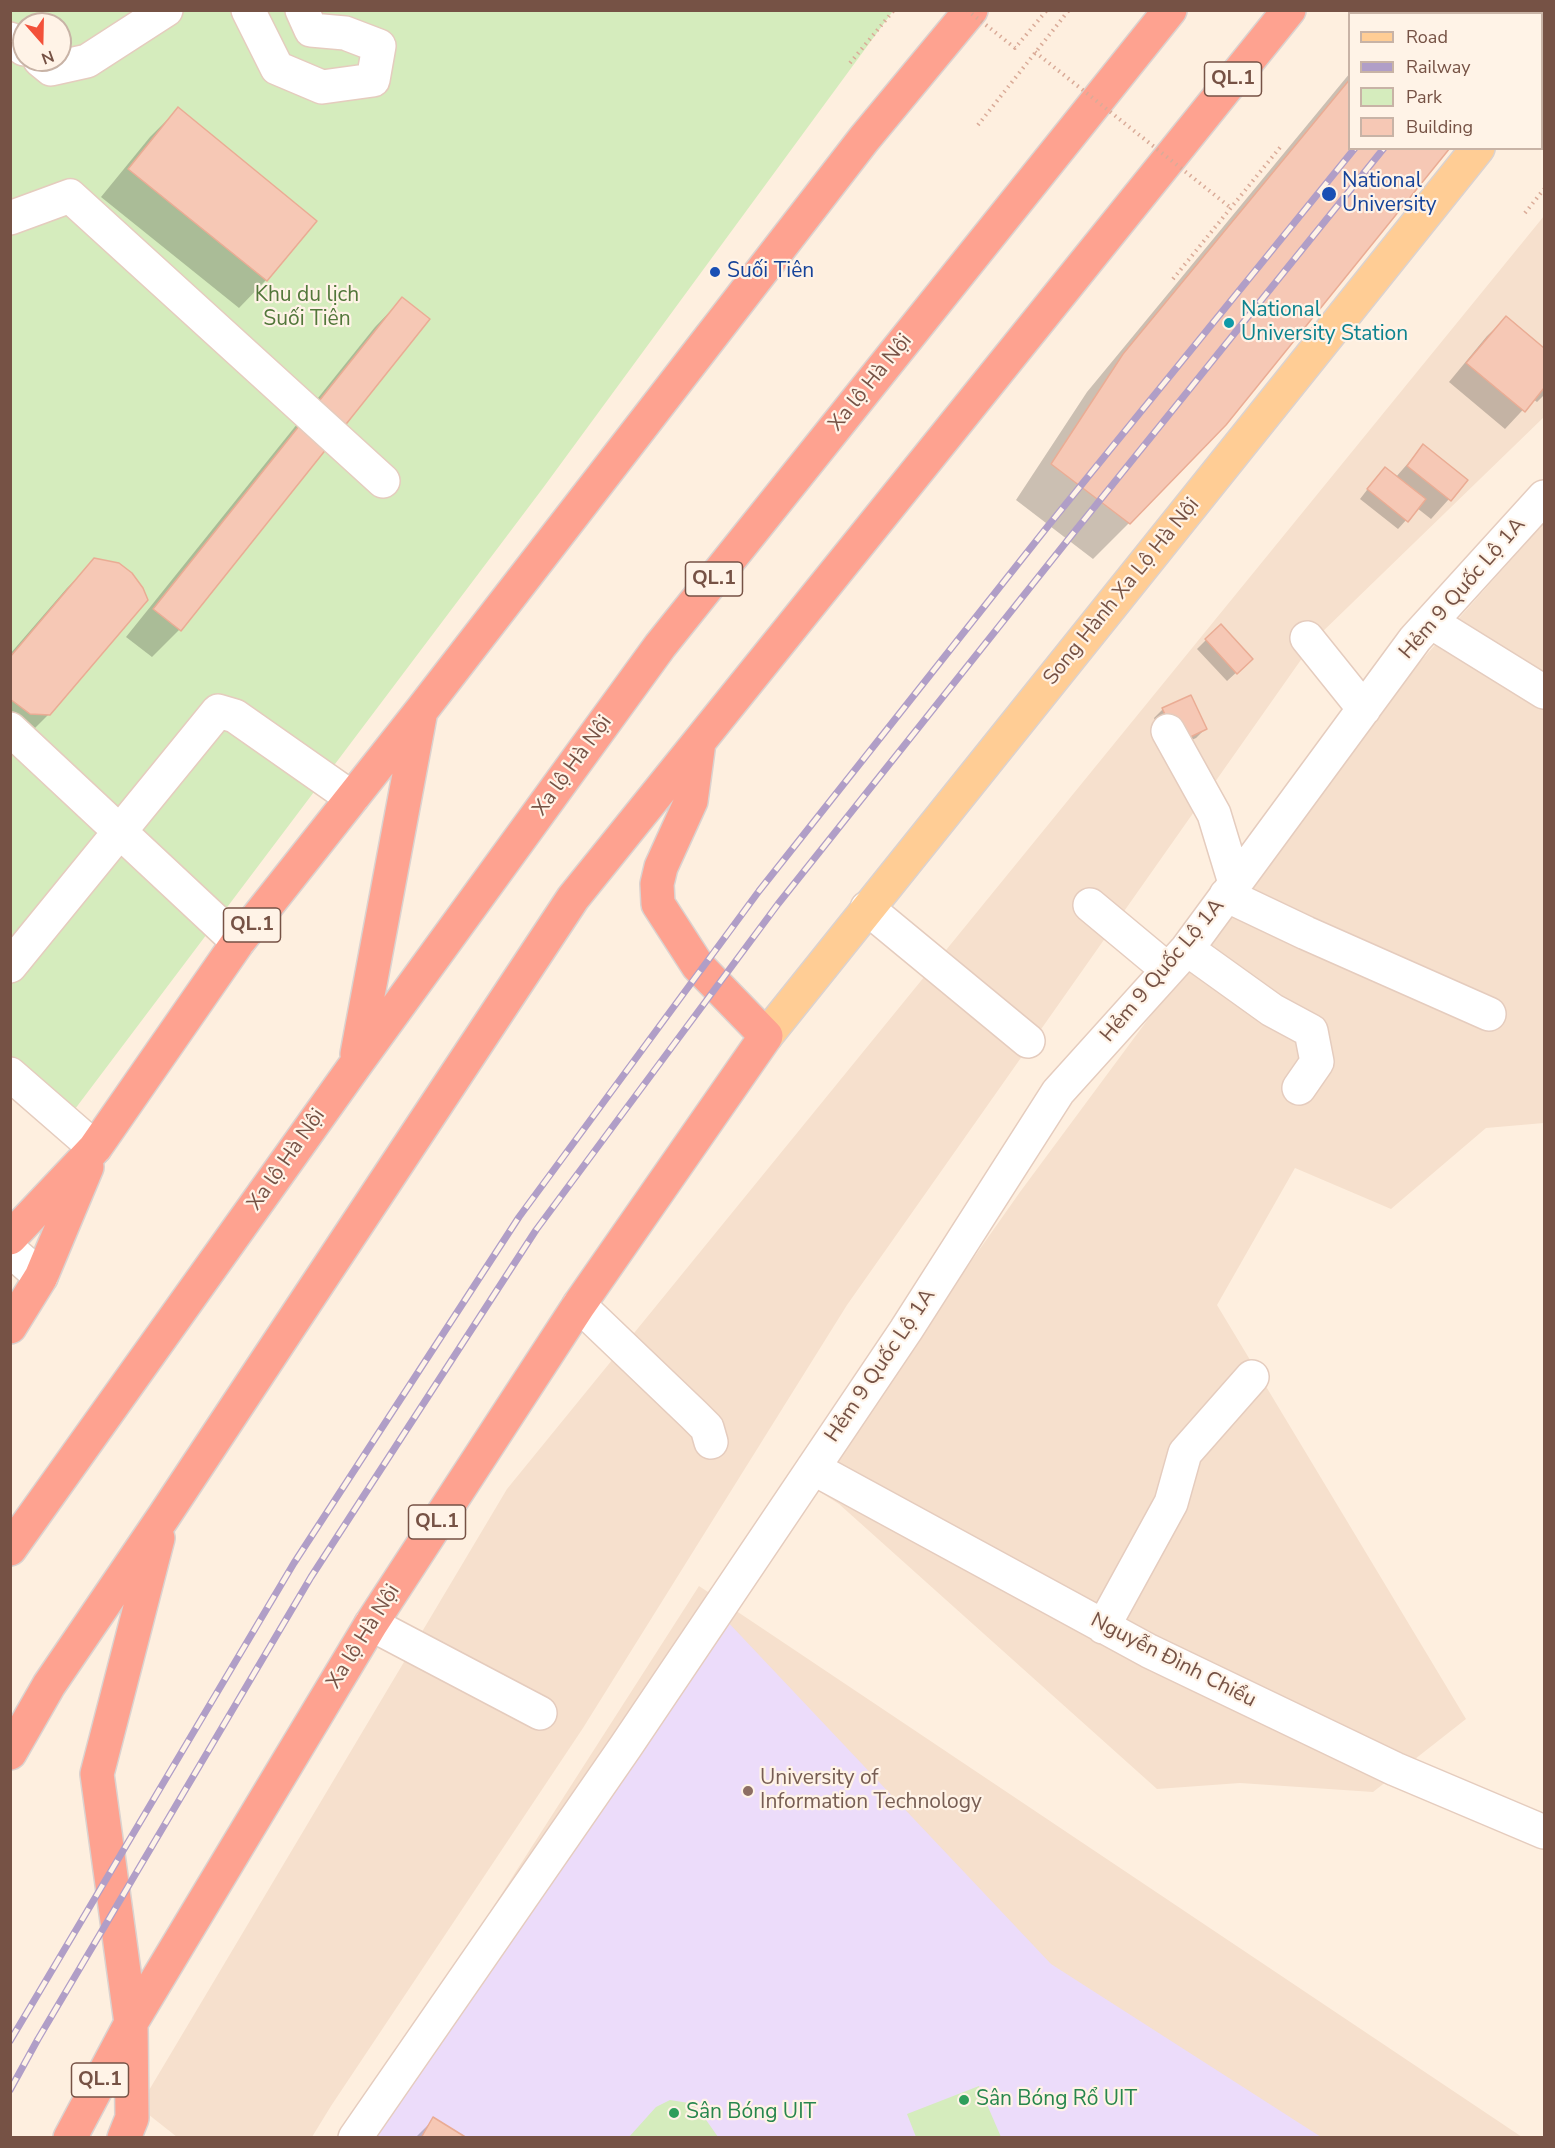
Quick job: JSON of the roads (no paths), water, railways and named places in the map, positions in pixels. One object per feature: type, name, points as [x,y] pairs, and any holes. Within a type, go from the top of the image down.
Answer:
[{"type":"highway","name":"QL.1","points":[[10,1238],[95,1148],[238,942],[858,147],[969,10]]},
{"type":"highway","name":"Xa lộ Hà Nội","points":[[10,1549],[356,1064],[660,646],[1170,10]]},
{"type":"highway","name":"QL.1","points":[[10,1753],[49,1685],[164,1516],[573,898],[1289,10]]},
{"type":"highway","points":[[356,1064],[420,711]]},
{"type":"highway","points":[[699,742],[691,801],[661,867],[657,884],[658,904],[698,966],[766,1036]]},
{"type":"highway","name":"Xa lộ Hà Nội","points":[[70,2138],[130,2023],[370,1624],[579,1305],[766,1036]]},
{"type":"highway","name":"QL.1","points":[[10,1327],[41,1277],[95,1148]]},
{"type":"highway","points":[[10,1509],[68,1468]]},
{"type":"highway","points":[[130,2023],[97,1774],[164,1516]]},
{"type":"highway","name":"QL.1","points":[[124,2138],[132,2118],[130,2023]]},
{"type":"main road","name":"Song Hành Xa Lộ Hà Nội","points":[[766,1036],[1476,150]]},
{"type":"street","points":[[72,65],[87,62],[166,10]]},
{"type":"street","points":[[248,10],[277,68],[322,87],[373,80],[379,46],[345,33],[311,30],[302,10]]},
{"type":"street","points":[[10,218],[69,196],[383,480]]},
{"type":"street","name":"Hẻm 9 Quốc Lộ 1A","points":[[355,2138],[626,1746],[906,1330],[1058,1092],[1177,960],[1415,639],[1545,497]]},
{"type":"street","points":[[1431,622],[1545,692]]},
{"type":"street","points":[[1307,638],[1364,709]]},
{"type":"street","points":[[10,966],[218,711],[235,716],[352,798]]},
{"type":"street","points":[[1168,731],[1214,814],[1231,889],[1306,933],[1489,1014]]},
{"type":"street","points":[[15,741],[119,832],[238,942]]},
{"type":"street","points":[[1089,906],[1177,960],[1311,1031],[1317,1062],[1299,1088]]},
{"type":"street","points":[[867,908],[1028,1041]]},
{"type":"street","points":[[10,1074],[95,1148]]},
{"type":"street","points":[[10,1250],[41,1277]]},
{"type":"street","points":[[579,1305],[700,1421],[706,1428],[711,1442]]},
{"type":"street","points":[[1102,1626],[1171,1503],[1185,1453],[1252,1377]]},
{"type":"street","name":"Nguyễn Đình Chiểu","points":[[813,1468],[1149,1651],[1395,1769],[1545,1832]]},
{"type":"street","points":[[370,1624],[540,1713]]},
{"type":"railway","points":[[10,2041],[294,1563],[519,1217],[759,891],[1048,526],[1353,150]]},
{"type":"railway","points":[[10,2090],[311,1577],[536,1230],[778,904],[1382,150]]},
{"type":"place","name":"National University","points":[[1329,194]]},
{"type":"place","name":"Suối Tiên","points":[[715,272]]},
{"type":"place","name":"National University Station","points":[[1229,323]]},
{"type":"place","name":"University of Information Technology","points":[[748,1791]]},
{"type":"place","name":"Sân Bóng Rổ UIT","points":[[964,2100]]},
{"type":"place","name":"Sân Bóng UIT","points":[[674,2113]]},
{"type":"park label","name":"Khu du lịch Suối Tiên","points":[[307,308]]}]
